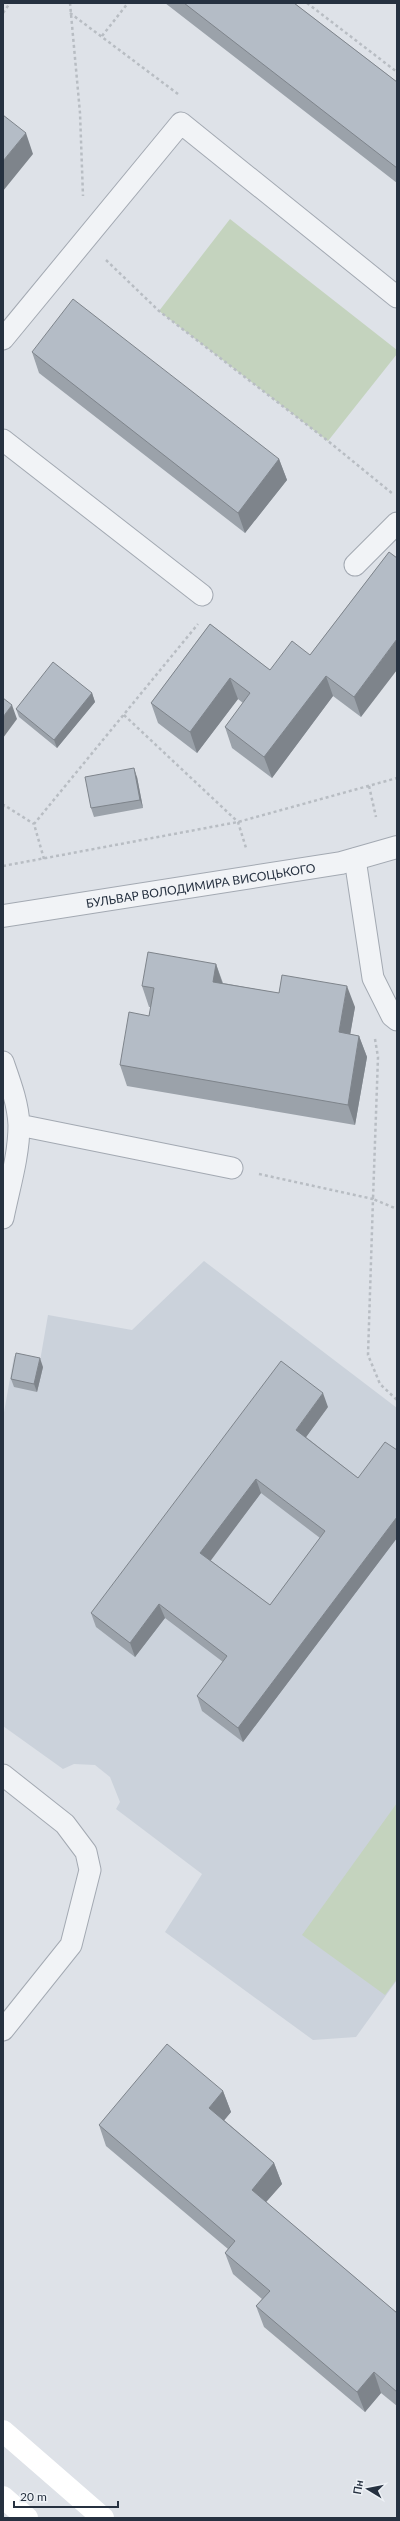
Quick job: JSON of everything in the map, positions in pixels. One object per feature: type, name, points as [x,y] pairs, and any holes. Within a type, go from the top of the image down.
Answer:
[{"type":"main road","points":[[3,2431],[103,2518]]},
{"type":"main road","points":[[3,2497],[27,2518]]},
{"type":"street","name":"БУЛЬВАР ВОЛОДИМИРА ВИСОЦЬКОГО","points":[[3,916],[255,878],[355,859],[397,847]]},
{"type":"lane","points":[[3,339],[181,123],[397,297]]},
{"type":"lane","points":[[3,440],[202,595]]},
{"type":"lane","points":[[355,565],[397,523]]},
{"type":"lane","points":[[355,859],[373,978],[392,1016],[397,1020]]},
{"type":"lane","points":[[3,1062],[14,1095],[19,1124],[14,1165],[3,1218]]},
{"type":"lane","points":[[19,1124],[232,1168]]},
{"type":"lane","points":[[3,1776],[65,1824],[86,1852],[90,1870],[71,1945],[3,2030]]},
{"type":"path","points":[[3,13],[10,3]]},
{"type":"path","points":[[70,3],[80,113],[85,240],[159,311],[328,441],[397,497]]},
{"type":"path","points":[[102,36],[128,3]]},
{"type":"path","points":[[307,3],[397,72]]},
{"type":"path","points":[[34,824],[206,615],[202,595]]},
{"type":"path","points":[[124,715],[238,822],[247,850]]},
{"type":"path","points":[[3,866],[238,822],[397,778]]},
{"type":"path","points":[[369,786],[376,817]]},
{"type":"path","points":[[3,807],[4,805],[34,824],[44,859]]},
{"type":"path","points":[[374,1034],[378,1057],[368,1355],[380,1384],[397,1400]]},
{"type":"path","points":[[232,1168],[373,1199],[397,1209]]},
{"type":"shaded area","points":[[204,1261],[397,1408],[397,1980],[356,2037],[313,2040],[165,1932],[202,1874],[116,1809],[120,1802],[110,1777],[95,1765],[74,1764],[63,1769],[3,1726],[3,1418],[14,1356],[40,1361],[48,1315],[132,1330]]},
{"type":"green space","points":[[230,219],[397,350],[397,354],[328,441],[159,311]]},
{"type":"green space","points":[[397,1803],[397,1979],[385,1995],[302,1935]]},
{"type":"building","points":[[184,3],[294,3],[397,82],[397,168]]},
{"type":"building","points":[[3,115],[26,133],[3,161]]},
{"type":"building","points":[[73,299],[279,459],[238,513],[32,352]]},
{"type":"building","points":[[389,552],[397,558],[397,639],[354,697],[326,676],[264,757],[225,727],[250,693],[230,678],[190,732],[151,703],[210,624],[270,670],[292,641],[310,655]]},
{"type":"building","points":[[53,662],[92,693],[54,740],[16,709]]},
{"type":"building","points":[[3,698],[12,705],[3,717]]},
{"type":"building","points":[[134,768],[140,800],[91,808],[85,777]]},
{"type":"building","points":[[148,952],[216,964],[213,982],[279,993],[282,975],[347,986],[339,1032],[359,1036],[348,1105],[120,1065],[129,1012],[149,1016],[154,988],[142,986]]},
{"type":"building","points":[[16,1353],[40,1358],[34,1384],[11,1379]]},
{"type":"building","points":[[281,1361],[323,1393],[296,1430],[358,1478],[385,1442],[397,1450],[397,1517],[238,1728],[197,1696],[227,1656],[159,1604],[130,1643],[91,1613]],"holes":[[[256,1479],[325,1531],[270,1605],[200,1553]]]},
{"type":"building","points":[[167,2044],[223,2091],[209,2108],[274,2163],[252,2190],[397,2313],[397,2392],[374,2372],[357,2392],[256,2306],[270,2291],[225,2253],[235,2241],[99,2125]]}]
